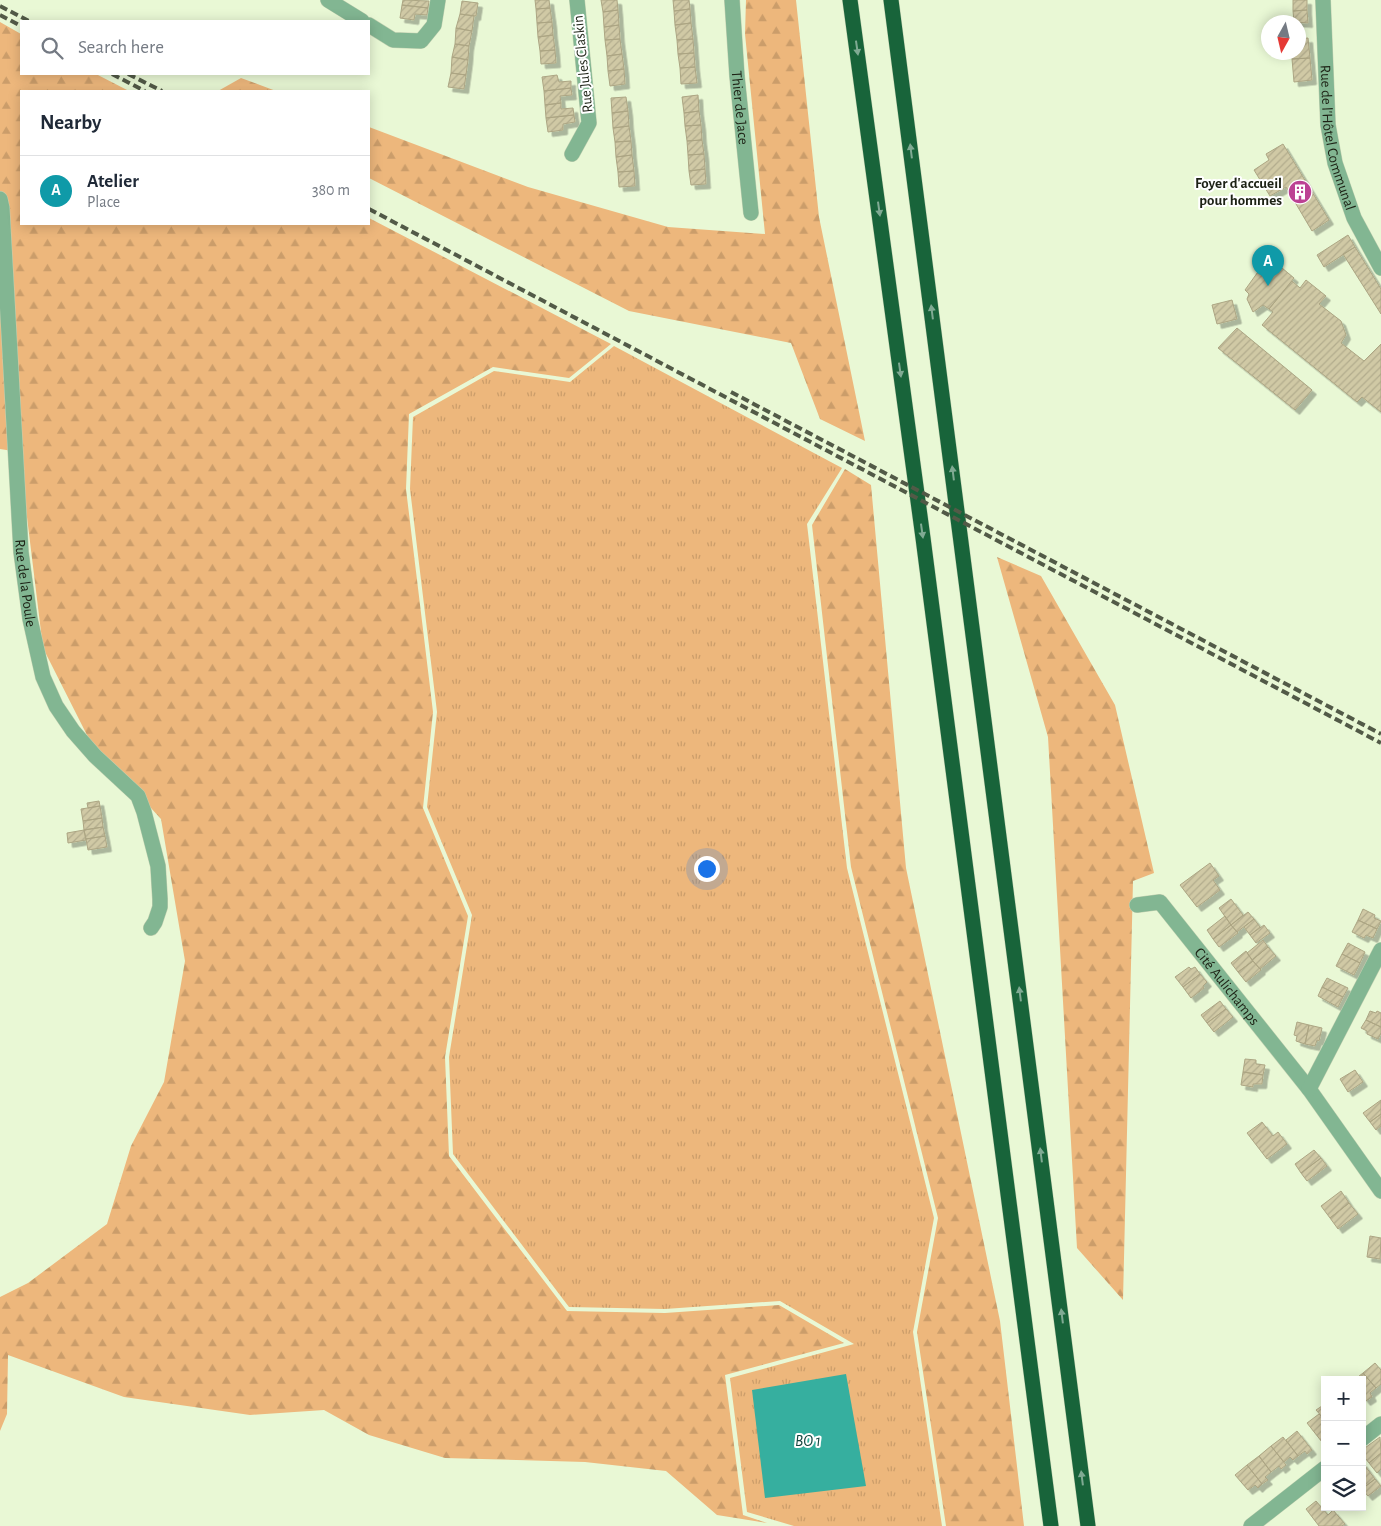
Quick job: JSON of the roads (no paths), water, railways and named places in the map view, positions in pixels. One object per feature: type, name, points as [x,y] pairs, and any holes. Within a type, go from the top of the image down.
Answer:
[{"type":"highway","points":[[850,0],[926,558],[1051,1526]]},
{"type":"highway","points":[[892,0],[1088,1526]]},
{"type":"street","points":[[328,0],[360,20]]},
{"type":"street","points":[[370,26],[393,40],[421,41],[434,25],[438,0]]},
{"type":"street","name":"Rue Jules Claskin","points":[[572,154],[589,123],[577,0]]},
{"type":"street","name":"Thier de Jace","points":[[732,0],[737,76],[751,213]]},
{"type":"street","name":"Rue de l'Hôtel Communal","points":[[1323,0],[1328,125],[1336,163],[1354,218],[1381,268]]},
{"type":"street","name":"Rue de la Poule","points":[[0,199],[3,222],[21,552],[30,619],[42,677],[56,706],[73,731],[95,756],[134,792],[141,804],[155,849],[158,866],[160,907],[151,928]]},
{"type":"street","name":"Cité Aulichamps","points":[[1137,905],[1160,902],[1309,1089],[1381,1191]]},
{"type":"street","points":[[1309,1089],[1381,950]]},
{"type":"street","points":[[1366,1436],[1381,1424]]},
{"type":"street","points":[[1251,1526],[1321,1471]]},
{"type":"water","name":"BO 1","points":[[846,1374],[866,1486],[765,1498],[752,1390]]},
{"type":"railway","points":[[0,6],[27,20]]},
{"type":"railway","points":[[0,15],[20,25]]},
{"type":"railway","points":[[114,75],[143,90]]},
{"type":"railway","points":[[130,75],[160,90]]},
{"type":"railway","points":[[370,210],[1381,743]]},
{"type":"railway","points":[[731,392],[1381,734]]},
{"type":"place","name":"Foyer d'accueil pour hommes","points":[[1300,192]]},
{"type":"place","name":"Atelier","points":[[1268,286]]}]
